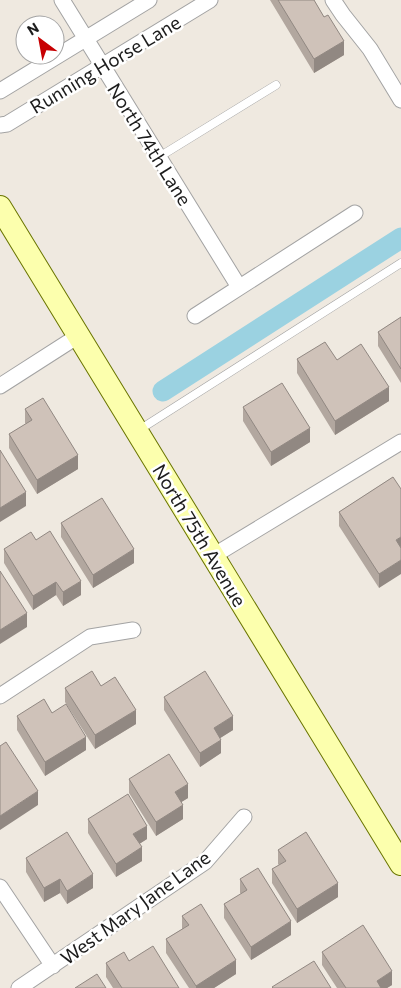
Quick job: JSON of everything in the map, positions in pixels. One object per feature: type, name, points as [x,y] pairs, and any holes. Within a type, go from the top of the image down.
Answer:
[{"type":"main road","name":"North 75th Avenue","points":[[0,207],[401,864]]},
{"type":"street","name":"North 74th Lane","points":[[62,0],[239,287]]},
{"type":"street","name":"Running Horse Lane","points":[[0,91],[149,0]]},
{"type":"street","name":"Running Horse Lane","points":[[0,126],[7,124],[210,0]]},
{"type":"street","points":[[333,0],[342,15],[370,49],[401,100]]},
{"type":"street","points":[[195,316],[354,213]]},
{"type":"street","points":[[0,386],[78,336]]},
{"type":"street","points":[[213,556],[401,442]]},
{"type":"street","points":[[0,696],[90,637],[133,630]]},
{"type":"street","name":"West Mary Jane Lane","points":[[19,988],[205,862],[244,817]]},
{"type":"street","points":[[0,887],[53,966]]},
{"type":"lane","points":[[159,157],[276,84]]},
{"type":"lane","points":[[137,431],[401,263]]},
{"type":"building","points":[[278,0],[314,0],[324,17],[328,15],[344,41],[314,59]]},
{"type":"building","points":[[401,317],[401,369],[378,332]]},
{"type":"building","points":[[325,342],[337,360],[361,344],[389,387],[335,421],[297,359]]},
{"type":"building","points":[[282,383],[310,428],[271,452],[243,407]]},
{"type":"building","points":[[43,398],[78,455],[37,480],[9,434],[32,420],[25,409]]},
{"type":"building","points":[[0,450],[26,492],[0,508]]},
{"type":"building","points":[[393,477],[401,489],[401,537],[396,540],[401,548],[401,560],[379,574],[339,512]]},
{"type":"building","points":[[102,498],[134,549],[93,575],[61,523]]},
{"type":"building","points":[[50,531],[81,581],[63,592],[56,582],[33,596],[4,549],[31,532],[36,540]]},
{"type":"building","points":[[0,571],[27,613],[0,630]]},
{"type":"building","points":[[92,671],[101,686],[115,677],[136,710],[95,735],[65,688]]},
{"type":"building","points":[[205,671],[233,716],[214,728],[221,740],[200,753],[164,697]]},
{"type":"building","points":[[44,699],[52,713],[66,704],[86,737],[45,762],[17,716]]},
{"type":"building","points":[[6,742],[38,791],[0,816],[0,746]]},
{"type":"building","points":[[169,754],[188,784],[175,792],[183,805],[156,822],[129,779]]},
{"type":"building","points":[[128,794],[147,826],[133,834],[142,847],[116,864],[88,819]]},
{"type":"building","points":[[67,832],[93,874],[67,891],[60,879],[44,888],[26,858]]},
{"type":"building","points":[[306,832],[338,883],[297,909],[272,869],[286,861],[278,850]]},
{"type":"building","points":[[258,868],[291,921],[251,947],[224,904],[247,890],[240,879]]},
{"type":"building","points":[[201,904],[236,960],[196,986],[166,939],[189,925],[182,916]]},
{"type":"building","points":[[363,925],[392,971],[377,981],[381,988],[346,988],[322,952]]},
{"type":"building","points":[[153,946],[179,988],[122,988],[106,963],[124,952],[129,961]]},
{"type":"building","points":[[314,961],[331,988],[272,987]]},
{"type":"building","points":[[97,974],[106,988],[75,988]]},
{"type":"waterway","points":[[163,391],[401,238]]}]
